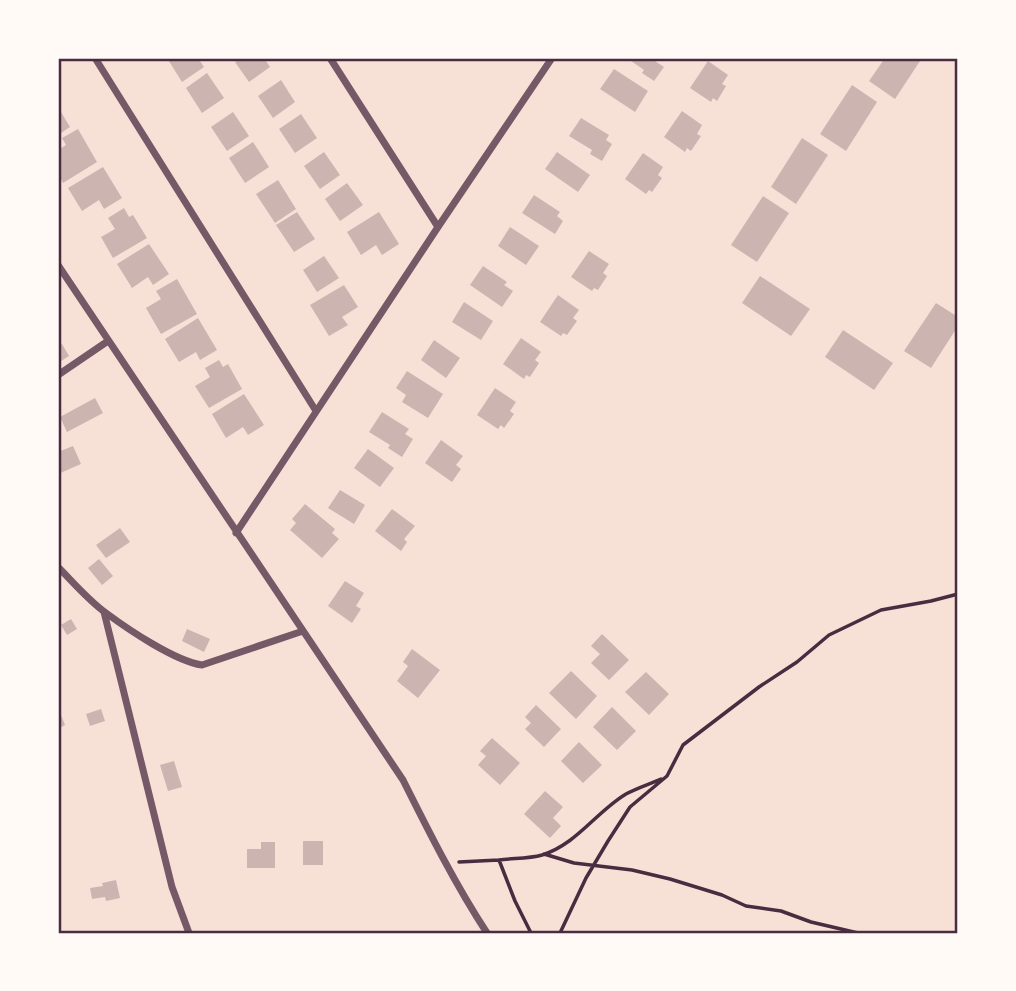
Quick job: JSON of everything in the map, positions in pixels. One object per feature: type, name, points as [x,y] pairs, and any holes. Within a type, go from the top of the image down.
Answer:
[{"type":"street","points":[[95,58],[316,411]]},
{"type":"street","points":[[330,58],[438,227]]},
{"type":"street","points":[[236,533],[552,58]]},
{"type":"street","points":[[58,265],[403,780],[442,857],[487,933]]},
{"type":"street","points":[[58,374],[108,341]]},
{"type":"street","points":[[58,567],[104,612],[188,663],[202,665],[303,631]]},
{"type":"street","points":[[104,612],[172,887],[189,933]]},
{"type":"path","points":[[560,933],[593,865],[630,807],[667,776],[683,745],[830,635],[881,610],[958,594]]},
{"type":"path","points":[[442,857],[456,862],[544,854],[581,833],[626,794],[667,776]]},
{"type":"path","points":[[544,854],[574,863],[632,870],[670,879],[722,895],[746,906],[782,911],[811,922],[859,933]]},
{"type":"path","points":[[499,860],[531,933]]},
{"type":"building","points":[[167,58],[198,58],[204,67],[182,82]]},
{"type":"building","points":[[242,58],[264,58],[270,67],[249,82],[235,62]]},
{"type":"building","points":[[627,58],[658,58],[655,61],[664,67],[654,81]]},
{"type":"building","points":[[885,58],[922,58],[895,99],[869,81]]},
{"type":"building","points":[[708,61],[728,75],[722,84],[726,86],[717,101],[713,98],[711,102],[690,88]]},
{"type":"building","points":[[614,69],[648,91],[635,112],[600,89]]},
{"type":"building","points":[[207,73],[224,98],[202,113],[186,88]]},
{"type":"building","points":[[281,80],[295,102],[273,118],[258,96]]},
{"type":"building","points":[[852,85],[877,102],[846,151],[820,134]]},
{"type":"building","points":[[58,107],[70,127],[58,135]]},
{"type":"building","points":[[682,111],[702,125],[697,134],[701,136],[691,151],[687,148],[685,152],[664,137]]},
{"type":"building","points":[[233,112],[249,136],[227,151],[211,127]]},
{"type":"building","points":[[301,114],[317,138],[295,153],[279,129]]},
{"type":"building","points":[[581,118],[609,135],[606,140],[612,144],[602,161],[590,154],[592,150],[569,136]]},
{"type":"building","points":[[78,129],[97,162],[63,183],[58,174],[58,150],[66,145],[62,138]]},
{"type":"building","points":[[802,138],[828,155],[796,204],[771,187]]},
{"type":"building","points":[[253,142],[269,167],[245,183],[229,158]]},
{"type":"building","points":[[324,152],[340,175],[320,189],[304,166]]},
{"type":"building","points":[[557,152],[590,175],[578,192],[545,169]]},
{"type":"building","points":[[643,153],[663,167],[658,175],[662,178],[652,192],[649,190],[646,194],[625,179]]},
{"type":"building","points":[[103,167],[122,198],[104,209],[99,200],[82,211],[68,188]]},
{"type":"building","points":[[278,180],[296,209],[275,223],[256,194]]},
{"type":"building","points":[[347,183],[363,205],[340,221],[325,199]]},
{"type":"building","points":[[534,195],[560,212],[557,216],[563,221],[555,234],[522,213]]},
{"type":"building","points":[[763,196],[789,213],[757,262],[731,245]]},
{"type":"building","points":[[124,208],[129,217],[133,215],[147,238],[113,258],[101,237],[115,229],[108,218]]},
{"type":"building","points":[[297,212],[315,239],[294,252],[276,225]]},
{"type":"building","points":[[379,212],[399,244],[382,255],[376,245],[361,255],[347,232]]},
{"type":"building","points":[[510,227],[539,246],[526,265],[498,246]]},
{"type":"building","points":[[149,244],[169,274],[153,285],[148,277],[132,288],[117,264]]},
{"type":"building","points":[[589,251],[609,264],[603,273],[607,276],[598,290],[594,288],[592,291],[571,277]]},
{"type":"building","points":[[324,256],[339,278],[317,292],[303,270]]},
{"type":"building","points":[[483,266],[507,282],[504,285],[513,291],[502,307],[470,285]]},
{"type":"building","points":[[760,276],[810,309],[791,336],[742,303]]},
{"type":"building","points":[[177,279],[197,314],[161,334],[146,308],[161,299],[156,291]]},
{"type":"building","points":[[344,285],[358,307],[342,317],[348,325],[329,336],[310,305]]},
{"type":"building","points":[[558,295],[579,310],[573,318],[577,321],[567,335],[563,333],[561,336],[540,322]]},
{"type":"building","points":[[464,302],[493,321],[481,340],[452,322]]},
{"type":"building","points":[[936,303],[958,317],[958,326],[931,368],[904,351]]},
{"type":"building","points":[[198,318],[217,350],[200,360],[196,352],[179,362],[165,339]]},
{"type":"building","points":[[843,330],[893,363],[874,390],[825,357]]},
{"type":"building","points":[[521,338],[541,352],[535,360],[539,363],[530,377],[526,375],[524,379],[503,364]]},
{"type":"building","points":[[434,340],[460,358],[446,378],[421,360]]},
{"type":"building","points":[[62,344],[69,356],[58,363],[58,347]]},
{"type":"building","points":[[219,360],[223,367],[228,364],[242,389],[209,408],[195,386],[210,377],[205,368]]},
{"type":"building","points":[[407,371],[443,394],[428,418],[402,402],[406,395],[396,388]]},
{"type":"building","points":[[495,388],[516,402],[510,411],[514,414],[504,428],[501,425],[498,429],[477,415]]},
{"type":"building","points":[[244,394],[264,425],[248,435],[243,427],[226,438],[212,414]]},
{"type":"building","points":[[95,398],[103,413],[67,432],[60,417]]},
{"type":"building","points":[[382,412],[409,429],[405,434],[413,439],[402,457],[388,448],[390,445],[369,432]]},
{"type":"building","points":[[441,440],[463,456],[456,465],[461,469],[452,482],[425,463]]},
{"type":"building","points":[[73,446],[81,464],[58,474],[58,452]]},
{"type":"building","points":[[368,449],[394,468],[380,487],[354,468]]},
{"type":"building","points":[[340,490],[365,505],[354,524],[328,508]]},
{"type":"building","points":[[305,504],[335,529],[332,533],[339,539],[322,558],[290,530],[296,523],[292,519]]},
{"type":"building","points":[[392,509],[415,526],[404,539],[407,542],[401,551],[375,531]]},
{"type":"building","points":[[120,528],[130,542],[106,558],[96,545]]},
{"type":"building","points":[[99,559],[113,576],[102,585],[88,568]]},
{"type":"building","points":[[345,581],[364,593],[356,606],[361,609],[352,623],[328,606]]},
{"type":"building","points":[[71,619],[77,629],[67,635],[61,625]]},
{"type":"building","points":[[187,629],[210,639],[204,652],[182,641]]},
{"type":"building","points":[[602,634],[629,660],[609,680],[591,663],[600,654],[591,646]]},
{"type":"building","points":[[412,649],[440,670],[418,698],[397,681],[408,666],[403,662]]},
{"type":"building","points":[[571,671],[597,696],[576,719],[549,693]]},
{"type":"building","points":[[646,672],[669,694],[649,715],[625,692]]},
{"type":"building","points":[[536,705],[561,729],[544,747],[525,729],[531,723],[525,717]]},
{"type":"building","points":[[612,707],[636,731],[617,750],[593,727]]},
{"type":"building","points":[[101,709],[105,721],[90,726],[86,714]]},
{"type":"building","points":[[61,715],[65,725],[58,729],[58,716]]},
{"type":"building","points":[[492,738],[520,763],[500,785],[478,765],[486,756],[480,751]]},
{"type":"building","points":[[579,742],[602,765],[583,783],[561,761]]},
{"type":"building","points":[[174,761],[182,787],[168,791],[160,765]]},
{"type":"building","points":[[545,791],[563,807],[553,818],[561,826],[550,838],[524,814]]},
{"type":"building","points":[[303,841],[323,841],[323,865],[303,865]]},
{"type":"building","points":[[261,842],[275,842],[275,868],[247,868],[247,849],[261,849]]},
{"type":"building","points":[[116,880],[120,898],[106,901],[105,897],[92,899],[90,888]]}]
